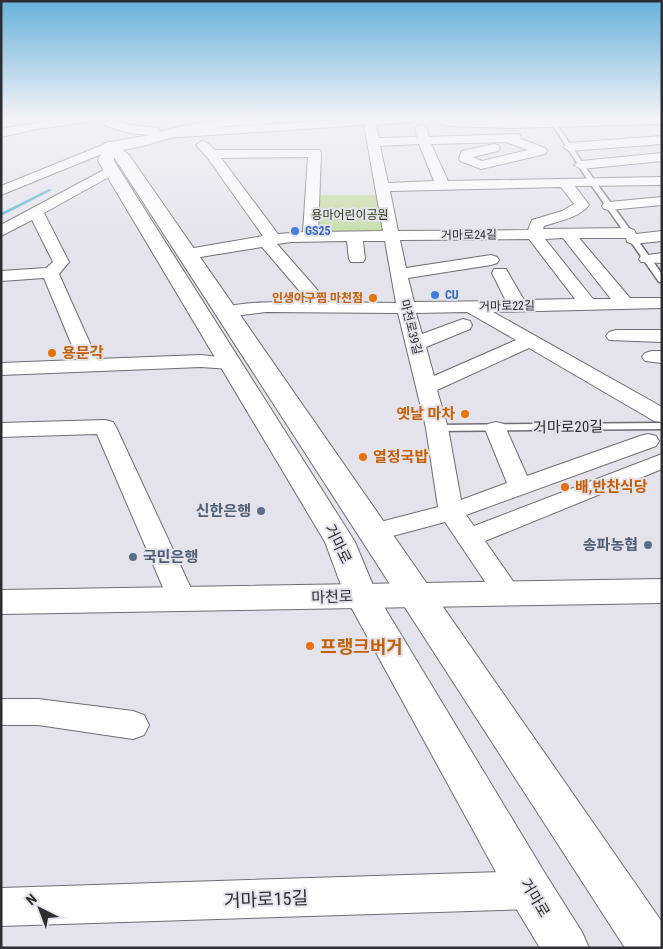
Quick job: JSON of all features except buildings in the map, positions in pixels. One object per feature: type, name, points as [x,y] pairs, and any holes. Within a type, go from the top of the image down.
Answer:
[{"type":"main road","name":"거마로","points":[[124,163],[230,363],[340,542],[361,596],[530,890],[566,948]]},
{"type":"main road","points":[[128,163],[652,948]]},
{"type":"main road","name":"마천로","points":[[1,602],[662,591]]},
{"type":"street","points":[[1,191],[60,163]]},
{"type":"street","points":[[1,231],[36,212],[86,163]]},
{"type":"street","points":[[218,163],[269,240],[322,306]]},
{"type":"street","points":[[310,237],[314,163]]},
{"type":"street","name":"마천로39길","points":[[377,163],[406,308],[437,428],[451,512],[508,594]]},
{"type":"street","points":[[433,163],[443,185]]},
{"type":"street","points":[[581,165],[598,163]]},
{"type":"street","points":[[382,188],[662,181]]},
{"type":"street","points":[[565,182],[582,206],[567,214],[537,223],[534,235],[588,304]]},
{"type":"street","points":[[614,212],[662,201]]},
{"type":"street","points":[[1,276],[50,273],[61,262],[36,212]]},
{"type":"street","points":[[614,212],[662,214]]},
{"type":"street","points":[[568,234],[625,304]]},
{"type":"street","name":"거마로24길","points":[[188,254],[269,240],[310,237],[568,234],[662,236]]},
{"type":"street","points":[[355,237],[357,259]]},
{"type":"street","points":[[399,274],[496,266],[518,306]]},
{"type":"street","points":[[50,273],[90,365]]},
{"type":"street","name":"거마로22길","points":[[227,312],[266,307],[406,308],[662,303]]},
{"type":"street","points":[[471,307],[662,416]]},
{"type":"street","points":[[415,344],[463,325]]},
{"type":"street","points":[[616,336],[662,336]]},
{"type":"street","points":[[426,387],[530,340]]},
{"type":"street","points":[[1,369],[201,361],[230,363]]},
{"type":"street","points":[[1,430],[105,427],[182,599]]},
{"type":"street","points":[[496,428],[520,487]]},
{"type":"street","points":[[374,532],[451,512],[520,487],[649,431],[662,461],[469,537]]},
{"type":"street","points":[[1,712],[38,712],[133,725]]},
{"type":"street","name":"거마로15길","points":[[1,907],[530,890]]},
{"type":"lane","points":[[581,165],[631,236],[658,269]]},
{"type":"lane","name":"거마로20길","points":[[437,428],[649,431]]},
{"type":"green space","name":"용마어린이공원","points":[[316,195],[381,195],[386,235],[314,235]]},
{"type":"waterway","points":[[1,215],[50,190]]},
{"type":"place","name":"GS25","points":[[295,231]]},
{"type":"place","name":"CU","points":[[435,295]]},
{"type":"place","name":"인생아구찜 마천점","points":[[373,298]]},
{"type":"place","name":"용문각","points":[[52,353]]},
{"type":"place","name":"옛날 마차","points":[[465,414]]},
{"type":"place","name":"열정국밥","points":[[363,457]]},
{"type":"place","name":"배,반찬식당","points":[[565,487]]},
{"type":"place","name":"신한은행","points":[[261,511]]},
{"type":"place","name":"송파농협","points":[[648,545]]},
{"type":"place","name":"국민은행","points":[[133,557]]},
{"type":"place","name":"프랭크버거","points":[[310,646]]}]
